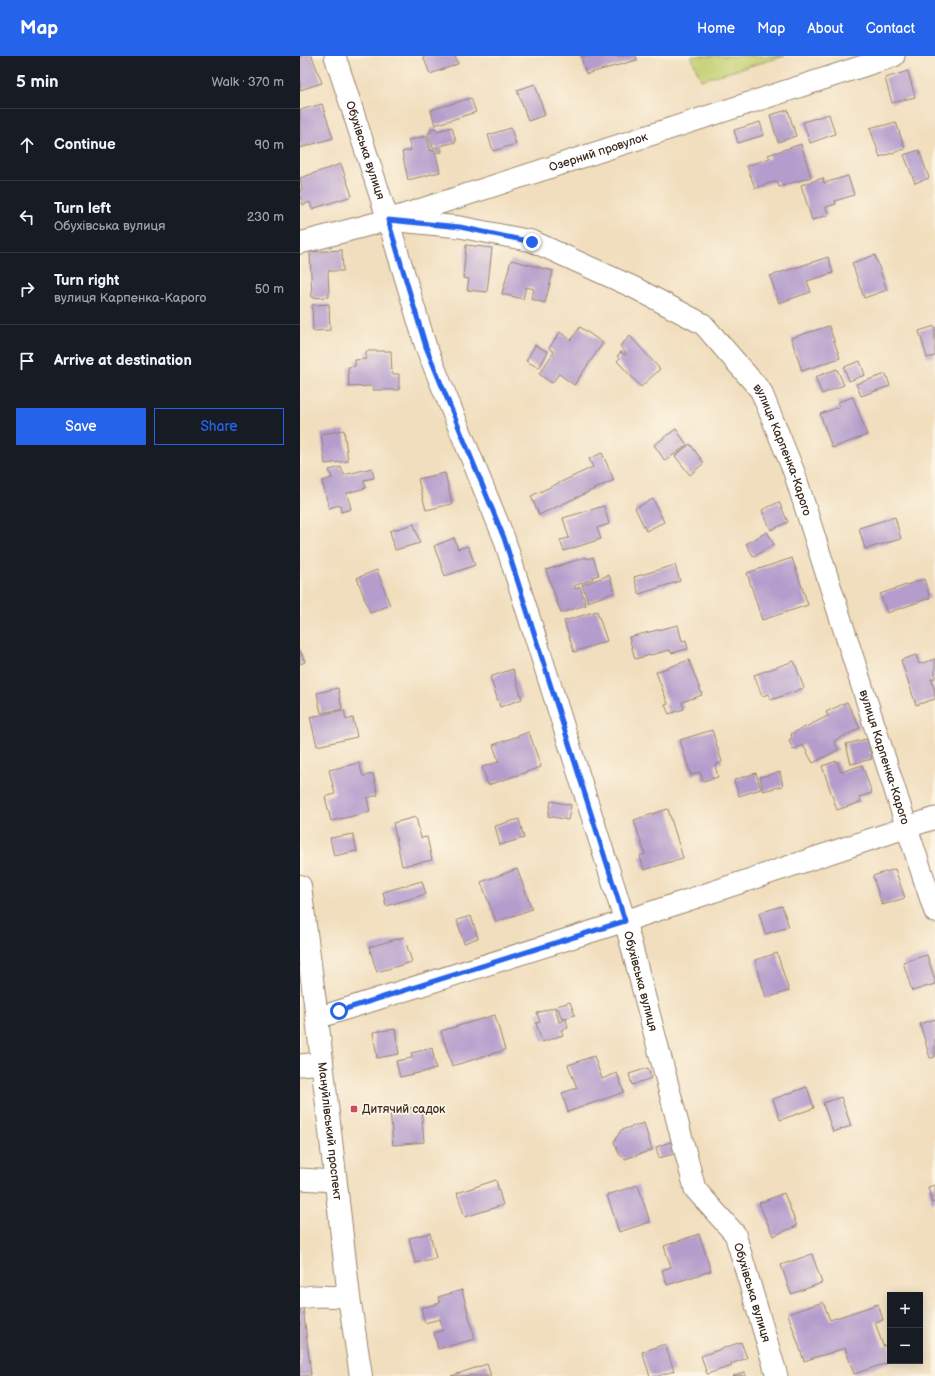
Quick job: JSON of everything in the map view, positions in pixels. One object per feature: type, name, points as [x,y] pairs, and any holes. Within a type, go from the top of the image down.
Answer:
[{"type":"main road","name":"Мануйлівський проспект","points":[[300,886],[302,915],[317,1018],[349,1297],[361,1376]]},
{"type":"street","name":"Обухівська вулиця","points":[[335,56],[388,220],[426,347],[504,538],[625,921],[695,1189],[735,1234],[777,1376]]},
{"type":"street","name":"Озерний провулок","points":[[300,243],[388,220],[894,56]]},
{"type":"street","name":"вулиця Карпенка-Карого","points":[[388,220],[460,227],[532,242],[635,288],[704,324],[761,391],[794,472],[906,828],[935,912]]},
{"type":"street","points":[[317,1018],[625,921],[935,818]]},
{"type":"street","points":[[300,1065],[322,1063]]},
{"type":"street","points":[[300,1179],[335,1181]]},
{"type":"street","points":[[300,1298],[313,1296],[349,1297]]},
{"type":"green space","points":[[691,56],[785,56],[701,80]]},
{"type":"building","points":[[300,56],[312,56],[322,83],[300,90]]},
{"type":"building","points":[[423,56],[455,56],[458,64],[430,74]]},
{"type":"building","points":[[636,56],[637,60],[586,74],[581,57]]},
{"type":"building","points":[[908,71],[915,97],[892,103],[885,78]]},
{"type":"building","points":[[535,84],[545,115],[528,121],[517,90]]},
{"type":"building","points":[[471,98],[476,112],[435,125],[431,110]]},
{"type":"building","points":[[322,104],[333,138],[300,148],[300,110]]},
{"type":"building","points":[[788,110],[796,136],[778,142],[770,115]]},
{"type":"building","points":[[829,114],[835,134],[810,143],[803,122]]},
{"type":"building","points":[[760,122],[764,135],[738,143],[734,130]]},
{"type":"building","points":[[896,122],[905,149],[880,157],[870,128]]},
{"type":"building","points":[[452,127],[456,142],[440,146],[442,152],[438,153],[437,147],[433,148],[428,133],[431,132],[430,129],[436,128],[437,131]]},
{"type":"building","points":[[511,128],[516,144],[493,151],[488,135]]},
{"type":"building","points":[[427,136],[431,151],[435,150],[440,172],[408,180],[402,152],[411,150],[408,140]]},
{"type":"building","points":[[801,144],[811,177],[779,187],[777,181],[755,188],[747,166],[770,158],[768,155]]},
{"type":"building","points":[[919,150],[929,178],[915,183],[904,155]]},
{"type":"building","points":[[341,164],[352,196],[312,209],[310,202],[303,205],[300,196],[300,190],[302,189],[300,178]]},
{"type":"building","points":[[848,176],[854,195],[835,201],[836,204],[826,207],[828,215],[812,220],[801,185],[823,178],[824,183]]},
{"type":"building","points":[[466,245],[492,248],[487,292],[467,290],[469,279],[463,278]]},
{"type":"building","points":[[342,250],[343,271],[328,271],[329,297],[312,298],[310,252]]},
{"type":"building","points":[[875,255],[887,290],[864,298],[852,263]]},
{"type":"building","points":[[828,257],[833,273],[807,281],[811,292],[779,303],[770,276]]},
{"type":"building","points":[[511,260],[553,271],[545,303],[531,299],[534,289],[526,287],[523,299],[502,294]]},
{"type":"building","points":[[329,304],[330,330],[313,331],[312,305]]},
{"type":"building","points":[[829,326],[840,358],[802,371],[791,338]]},
{"type":"building","points":[[935,326],[935,356],[927,358],[919,331]]},
{"type":"building","points":[[580,327],[603,343],[574,385],[559,374],[552,383],[539,374],[554,352],[549,348],[560,332],[571,340]]},
{"type":"building","points":[[630,336],[660,369],[641,387],[617,361],[620,358],[617,356],[621,352],[624,355],[626,353],[620,346]]},
{"type":"building","points":[[535,345],[548,352],[539,368],[526,361]]},
{"type":"building","points":[[366,351],[391,351],[392,374],[399,374],[399,390],[373,390],[373,386],[349,387],[348,367],[355,366],[355,360],[366,359]]},
{"type":"building","points":[[860,361],[865,375],[849,381],[844,367]]},
{"type":"building","points":[[837,369],[844,385],[822,394],[815,377]]},
{"type":"building","points":[[886,374],[890,386],[861,396],[856,384]]},
{"type":"building","points":[[853,397],[867,435],[832,448],[820,414],[839,407],[838,402]]},
{"type":"building","points":[[676,429],[687,445],[665,461],[654,445]]},
{"type":"building","points":[[344,430],[348,461],[325,464],[321,434]]},
{"type":"building","points":[[690,444],[704,463],[690,475],[675,456]]},
{"type":"building","points":[[602,453],[614,480],[539,515],[531,496],[593,467],[589,459]]},
{"type":"building","points":[[341,467],[344,475],[372,468],[374,478],[364,480],[366,488],[347,493],[351,509],[341,512],[340,505],[329,508],[322,481],[332,478],[329,470]]},
{"type":"building","points":[[445,473],[452,504],[426,510],[418,479]]},
{"type":"building","points":[[653,499],[664,522],[646,531],[635,508]]},
{"type":"building","points":[[779,502],[788,522],[771,530],[762,510]]},
{"type":"building","points":[[604,506],[609,524],[597,528],[601,539],[564,551],[560,540],[569,538],[563,518]]},
{"type":"building","points":[[895,517],[901,539],[865,549],[859,528]]},
{"type":"building","points":[[414,524],[420,543],[395,550],[390,531]]},
{"type":"building","points":[[767,532],[774,544],[754,557],[746,544]]},
{"type":"building","points":[[454,538],[458,549],[468,546],[475,565],[445,576],[434,546]]},
{"type":"building","points":[[586,557],[587,559],[593,557],[599,575],[592,577],[593,579],[574,586],[575,589],[580,587],[586,605],[561,613],[546,570]]},
{"type":"building","points":[[792,558],[808,605],[762,620],[747,573]]},
{"type":"building","points":[[675,565],[680,581],[639,594],[634,577]]},
{"type":"building","points":[[377,570],[390,605],[370,613],[357,578]]},
{"type":"building","points":[[609,575],[615,592],[588,602],[582,585]]},
{"type":"building","points":[[924,579],[930,598],[887,613],[880,594]]},
{"type":"building","points":[[597,611],[607,641],[574,652],[564,621]]},
{"type":"building","points":[[678,625],[682,641],[686,640],[688,649],[671,653],[670,650],[635,659],[629,637]]},
{"type":"building","points":[[300,650],[305,662],[300,664]]},
{"type":"building","points":[[916,655],[919,664],[935,659],[935,678],[931,679],[935,691],[935,699],[916,705],[901,660]]},
{"type":"building","points":[[689,660],[702,695],[682,702],[684,709],[669,714],[665,705],[668,704],[656,672]]},
{"type":"building","points":[[794,661],[804,688],[771,700],[769,694],[762,696],[754,675]]},
{"type":"building","points":[[513,669],[522,699],[500,707],[490,677]]},
{"type":"building","points":[[338,688],[342,709],[321,713],[317,693]]},
{"type":"building","points":[[847,702],[860,728],[834,741],[838,750],[813,763],[803,745],[793,750],[789,740],[792,738],[791,734],[828,716],[826,712]]},
{"type":"building","points":[[344,710],[346,720],[353,718],[357,737],[317,746],[310,717]]},
{"type":"building","points":[[712,730],[722,762],[715,765],[718,777],[703,781],[700,772],[691,775],[680,740]]},
{"type":"building","points":[[529,732],[541,767],[488,785],[482,767],[499,762],[493,745]]},
{"type":"building","points":[[867,739],[872,759],[851,764],[846,744]]},
{"type":"building","points":[[837,761],[841,772],[862,765],[872,793],[859,797],[861,802],[837,810],[822,766]]},
{"type":"building","points":[[359,763],[363,776],[373,774],[378,795],[367,798],[370,812],[331,821],[325,797],[335,794],[329,770]]},
{"type":"building","points":[[780,772],[783,786],[763,791],[760,777]]},
{"type":"building","points":[[756,773],[761,789],[739,796],[734,780]]},
{"type":"building","points":[[551,801],[571,805],[568,820],[548,816]]},
{"type":"building","points":[[668,809],[683,858],[644,870],[640,856],[645,854],[634,820]]},
{"type":"building","points":[[416,817],[421,838],[427,837],[432,860],[402,866],[393,823]]},
{"type":"building","points":[[519,819],[524,838],[500,845],[495,826]]},
{"type":"building","points":[[353,834],[357,851],[334,856],[330,838]]},
{"type":"building","points":[[517,869],[532,909],[496,922],[481,882]]},
{"type":"building","points":[[895,869],[905,898],[882,905],[873,876]]},
{"type":"building","points":[[422,881],[426,894],[386,906],[383,892]]},
{"type":"building","points":[[782,906],[789,927],[765,934],[759,913]]},
{"type":"building","points":[[471,916],[478,938],[464,943],[457,920]]},
{"type":"building","points":[[404,937],[412,962],[377,972],[369,947]]},
{"type":"building","points":[[777,953],[789,991],[766,998],[755,960]]},
{"type":"building","points":[[927,955],[935,984],[912,991],[903,962]]},
{"type":"building","points":[[570,1002],[575,1015],[562,1019],[557,1006]]},
{"type":"building","points":[[555,1007],[559,1022],[566,1019],[568,1028],[561,1030],[563,1035],[542,1042],[536,1023],[540,1022],[537,1013]]},
{"type":"building","points":[[495,1015],[505,1050],[452,1066],[441,1031]]},
{"type":"building","points":[[935,1019],[935,1057],[930,1058],[920,1024]]},
{"type":"building","points":[[395,1029],[399,1054],[377,1058],[373,1032]]},
{"type":"building","points":[[432,1048],[436,1069],[400,1077],[396,1061],[412,1058],[411,1053]]},
{"type":"building","points":[[594,1056],[602,1079],[617,1073],[624,1092],[568,1112],[562,1093],[577,1088],[568,1065]]},
{"type":"building","points":[[648,1068],[651,1078],[632,1085],[629,1074]]},
{"type":"building","points":[[807,1087],[814,1108],[780,1120],[773,1099]]},
{"type":"building","points":[[841,1097],[851,1126],[833,1132],[823,1103]]},
{"type":"building","points":[[421,1107],[424,1142],[393,1145],[390,1110]]},
{"type":"building","points":[[644,1123],[652,1150],[625,1159],[619,1154],[614,1142],[621,1130]]},
{"type":"building","points":[[673,1141],[677,1153],[659,1158],[656,1147]]},
{"type":"building","points":[[496,1180],[503,1205],[465,1217],[457,1193]]},
{"type":"building","points":[[638,1185],[650,1222],[619,1232],[607,1195]]},
{"type":"building","points":[[935,1185],[935,1202],[932,1203],[928,1187]]},
{"type":"building","points":[[784,1193],[797,1226],[773,1236],[759,1203]]},
{"type":"building","points":[[430,1233],[436,1258],[415,1263],[409,1238]]},
{"type":"building","points":[[699,1234],[711,1271],[667,1285],[662,1270],[671,1267],[664,1246]]},
{"type":"building","points":[[812,1254],[822,1283],[791,1294],[781,1265]]},
{"type":"building","points":[[462,1290],[475,1339],[438,1349],[434,1333],[443,1330],[440,1319],[425,1323],[421,1308],[440,1303],[438,1297]]},
{"type":"building","points":[[823,1302],[830,1320],[878,1304],[883,1320],[875,1322],[883,1346],[887,1345],[887,1363],[854,1374],[845,1348],[804,1361],[788,1314]]},
{"type":"building","points":[[300,1307],[303,1307],[311,1375],[300,1376]]},
{"type":"building","points":[[741,1342],[747,1358],[731,1364],[732,1366],[707,1374],[701,1356]]},
{"type":"building","points":[[665,1344],[674,1371],[658,1376],[650,1376],[642,1352]]},
{"type":"building","points":[[487,1364],[491,1376],[451,1376]]},
{"type":"building","points":[[745,1372],[746,1376],[733,1376]]},
{"type":"place","name":"Дитячий садок","points":[[354,1109]]},
{"type":"route","points":[[339,1011],[625,921],[504,538],[426,347],[388,220],[460,227],[532,242]]}]
